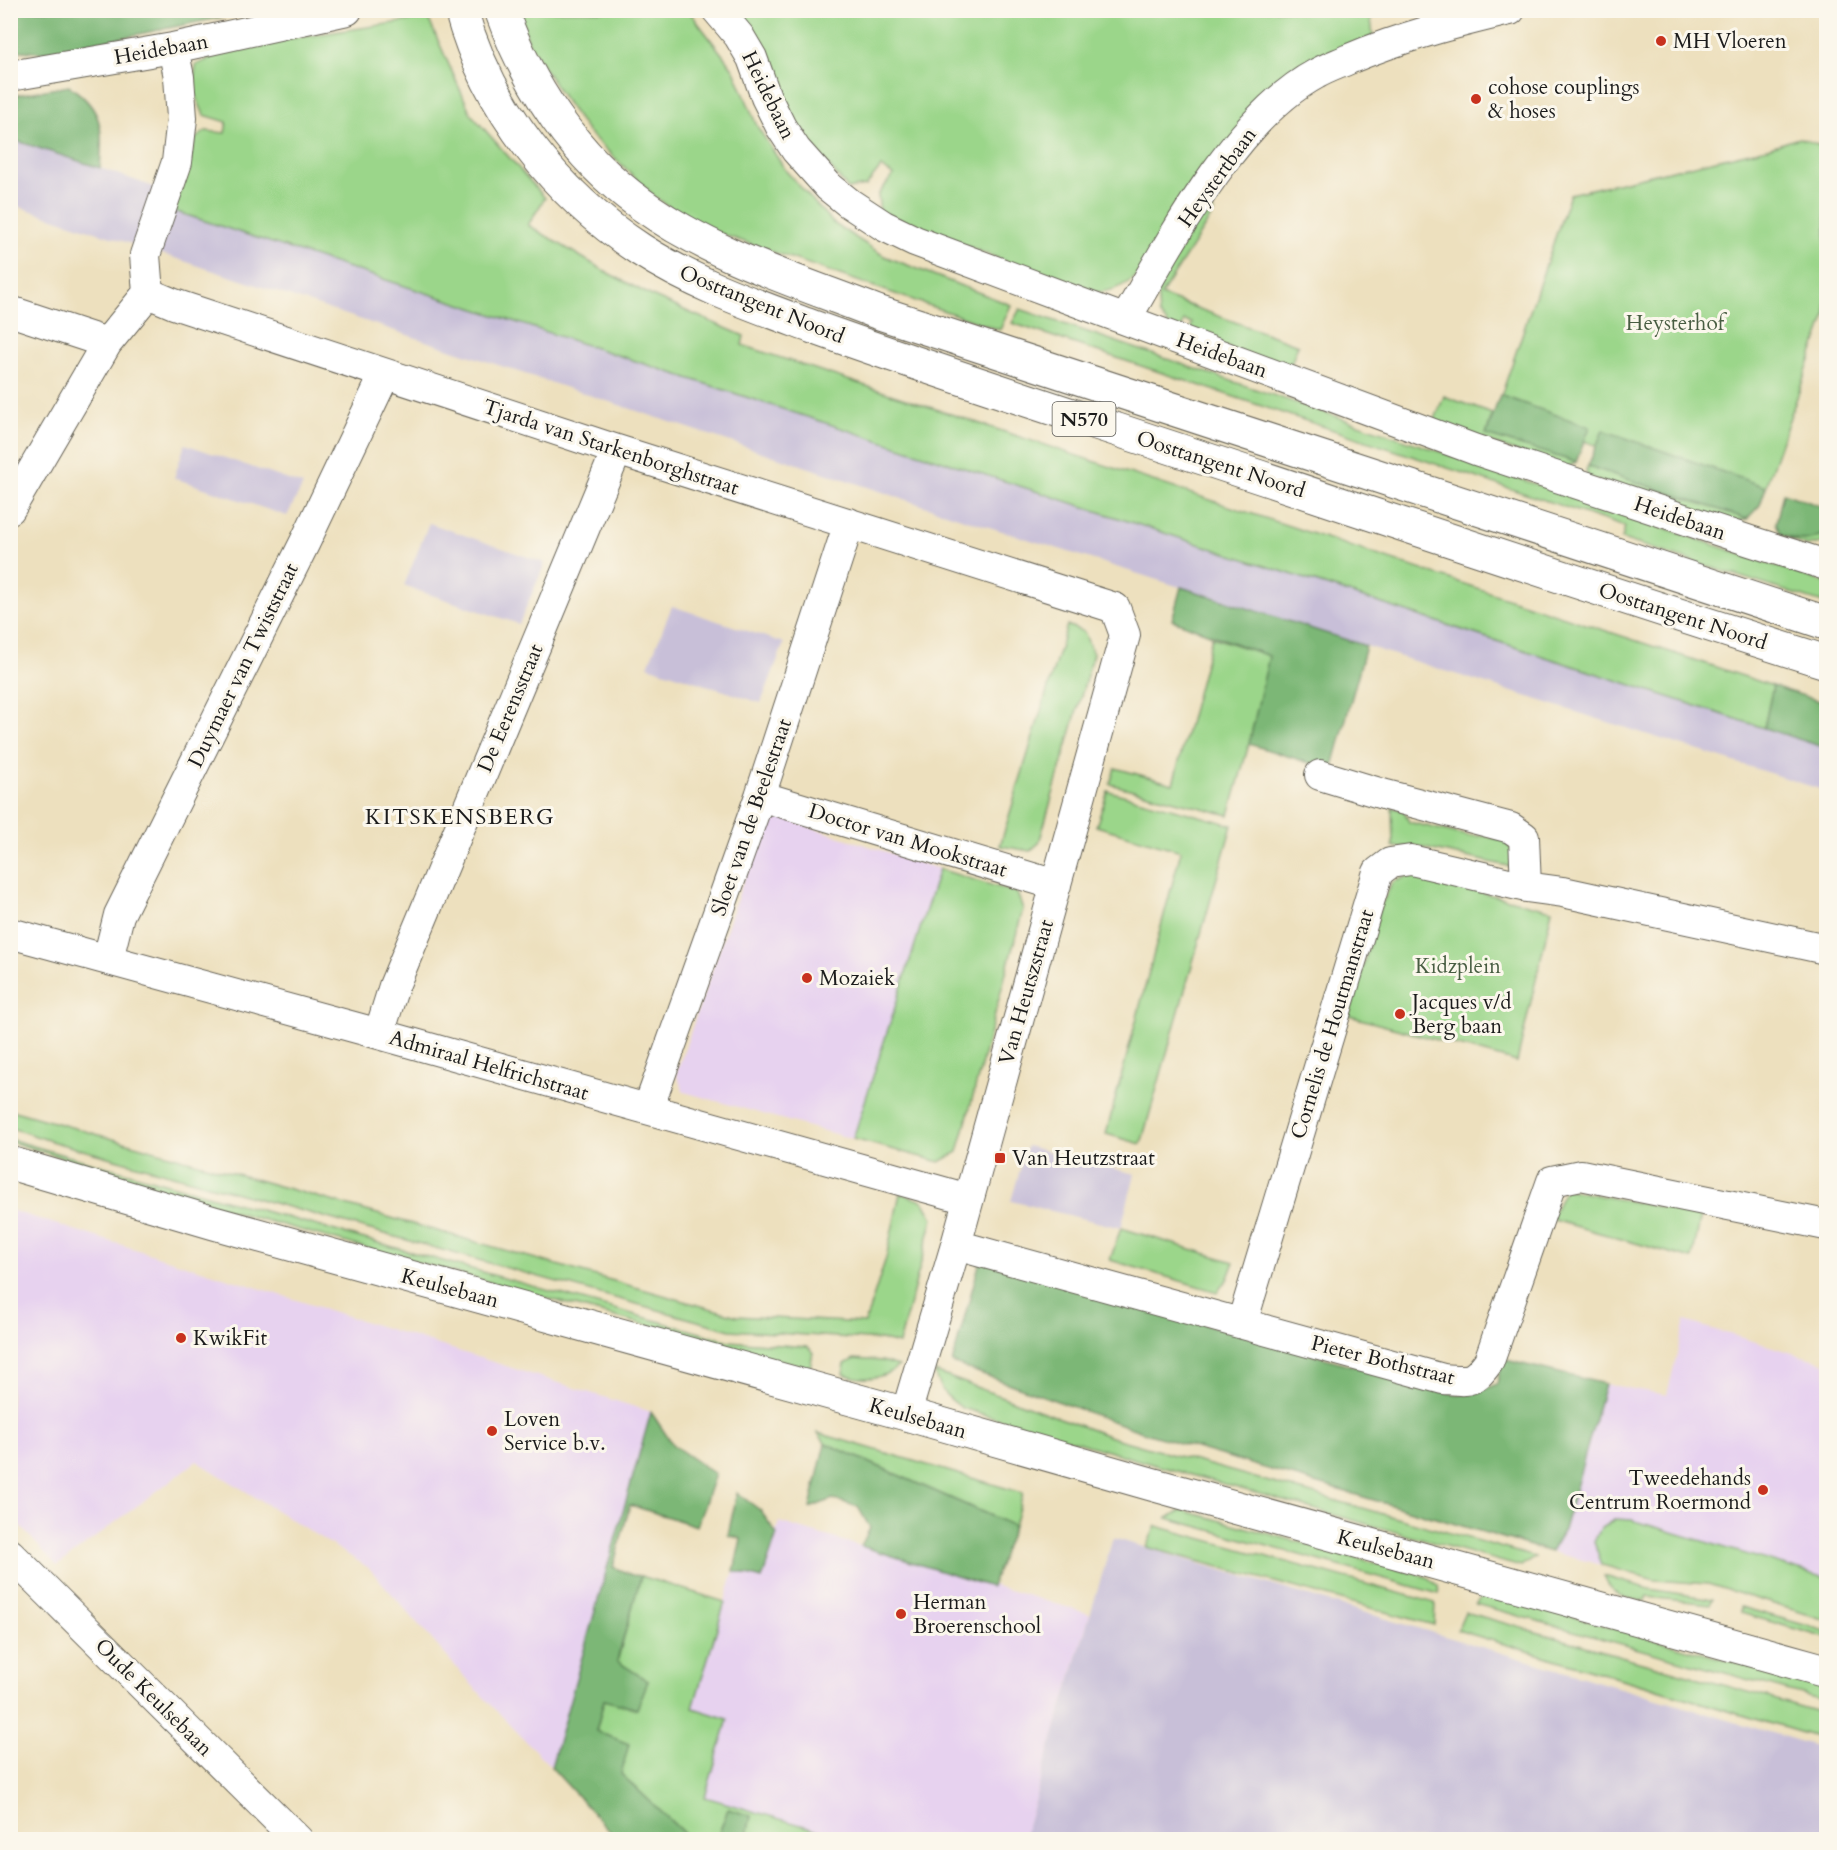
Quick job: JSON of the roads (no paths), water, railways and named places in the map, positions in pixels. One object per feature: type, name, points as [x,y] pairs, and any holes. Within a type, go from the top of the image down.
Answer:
[{"type":"main road","name":"Oosttangent Noord","points":[[461,10],[490,84],[505,110],[544,165],[606,225],[643,251],[700,283],[886,354],[1827,662]]},
{"type":"main road","name":"Oosttangent Noord","points":[[501,10],[520,57],[544,102],[574,141],[613,181],[641,204],[689,234],[732,256],[878,312],[1827,623]]},
{"type":"main road","name":"Keulsebaan","points":[[10,1163],[237,1230],[906,1413],[1151,1484],[1827,1671]]},
{"type":"street","name":"Heidebaan","points":[[10,76],[173,48],[347,10]]},
{"type":"street","name":"Heidebaan","points":[[717,10],[739,36],[752,58],[771,107],[796,150],[829,187],[884,226],[915,241],[1476,450],[1827,565]]},
{"type":"street","name":"Heystertbaan","points":[[1126,320],[1178,228],[1231,152],[1250,128],[1291,91],[1315,74],[1373,49],[1510,10]]},
{"type":"street","points":[[10,509],[107,343],[148,293],[145,255],[177,162],[182,118],[179,77],[173,48]]},
{"type":"street","name":"Tjarda van Starkenborghstraat","points":[[148,293],[174,304],[617,450],[1077,596]]},
{"type":"street","points":[[10,311],[107,343]]},
{"type":"street","name":"Duymaer van Twiststraat","points":[[108,959],[119,915],[310,531],[385,374]]},
{"type":"street","name":"De Eerensstraat","points":[[379,1034],[394,986],[617,450]]},
{"type":"street","name":"Sloet van de Beelestraat","points":[[648,1109],[760,795],[849,524]]},
{"type":"street","name":"Van Heutszstraat","points":[[906,1413],[956,1245],[1125,635],[1115,608],[1077,596]]},
{"type":"street","points":[[1320,775],[1511,828],[1524,837],[1526,887]]},
{"type":"street","name":"Doctor van Mookstraat","points":[[760,795],[1056,885]]},
{"type":"street","name":"Cornelis de Houtmanstraat","points":[[1242,1323],[1378,872],[1390,863],[1411,860],[1526,887],[1563,892],[1827,949]]},
{"type":"street","name":"Admiraal Helfrichstraat","points":[[10,933],[968,1199]]},
{"type":"street","name":"Pieter Bothstraat","points":[[956,1245],[1443,1379],[1463,1380],[1478,1376],[1489,1361],[1552,1182],[1581,1175],[1827,1225]]},
{"type":"street","name":"Oude Keulsebaan","points":[[10,1554],[298,1839]]},
{"type":"place","name":"MH Vloeren","points":[[1661,41]]},
{"type":"place","name":"cohose couplings & hoses","points":[[1476,99]]},
{"type":"place","name":"Mozaiek","points":[[807,978]]},
{"type":"place","name":"Jacques v/d Berg baan","points":[[1400,1014]]},
{"type":"place","name":"Van Heutzstraat","points":[[1000,1158]]},
{"type":"place","name":"KwikFit","points":[[181,1338]]},
{"type":"place","name":"Loven Service b.v.","points":[[492,1431]]},
{"type":"place","name":"Tweedehands Centrum Roermond","points":[[1763,1490]]},
{"type":"place","name":"Herman Broerenschool","points":[[901,1614]]},
{"type":"district","name":"KITSKENSBERG","points":[[460,816]]},
{"type":"park label","name":"Heysterhof","points":[[1675,323]]},
{"type":"park label","name":"Kidzplein","points":[[1458,966]]}]
